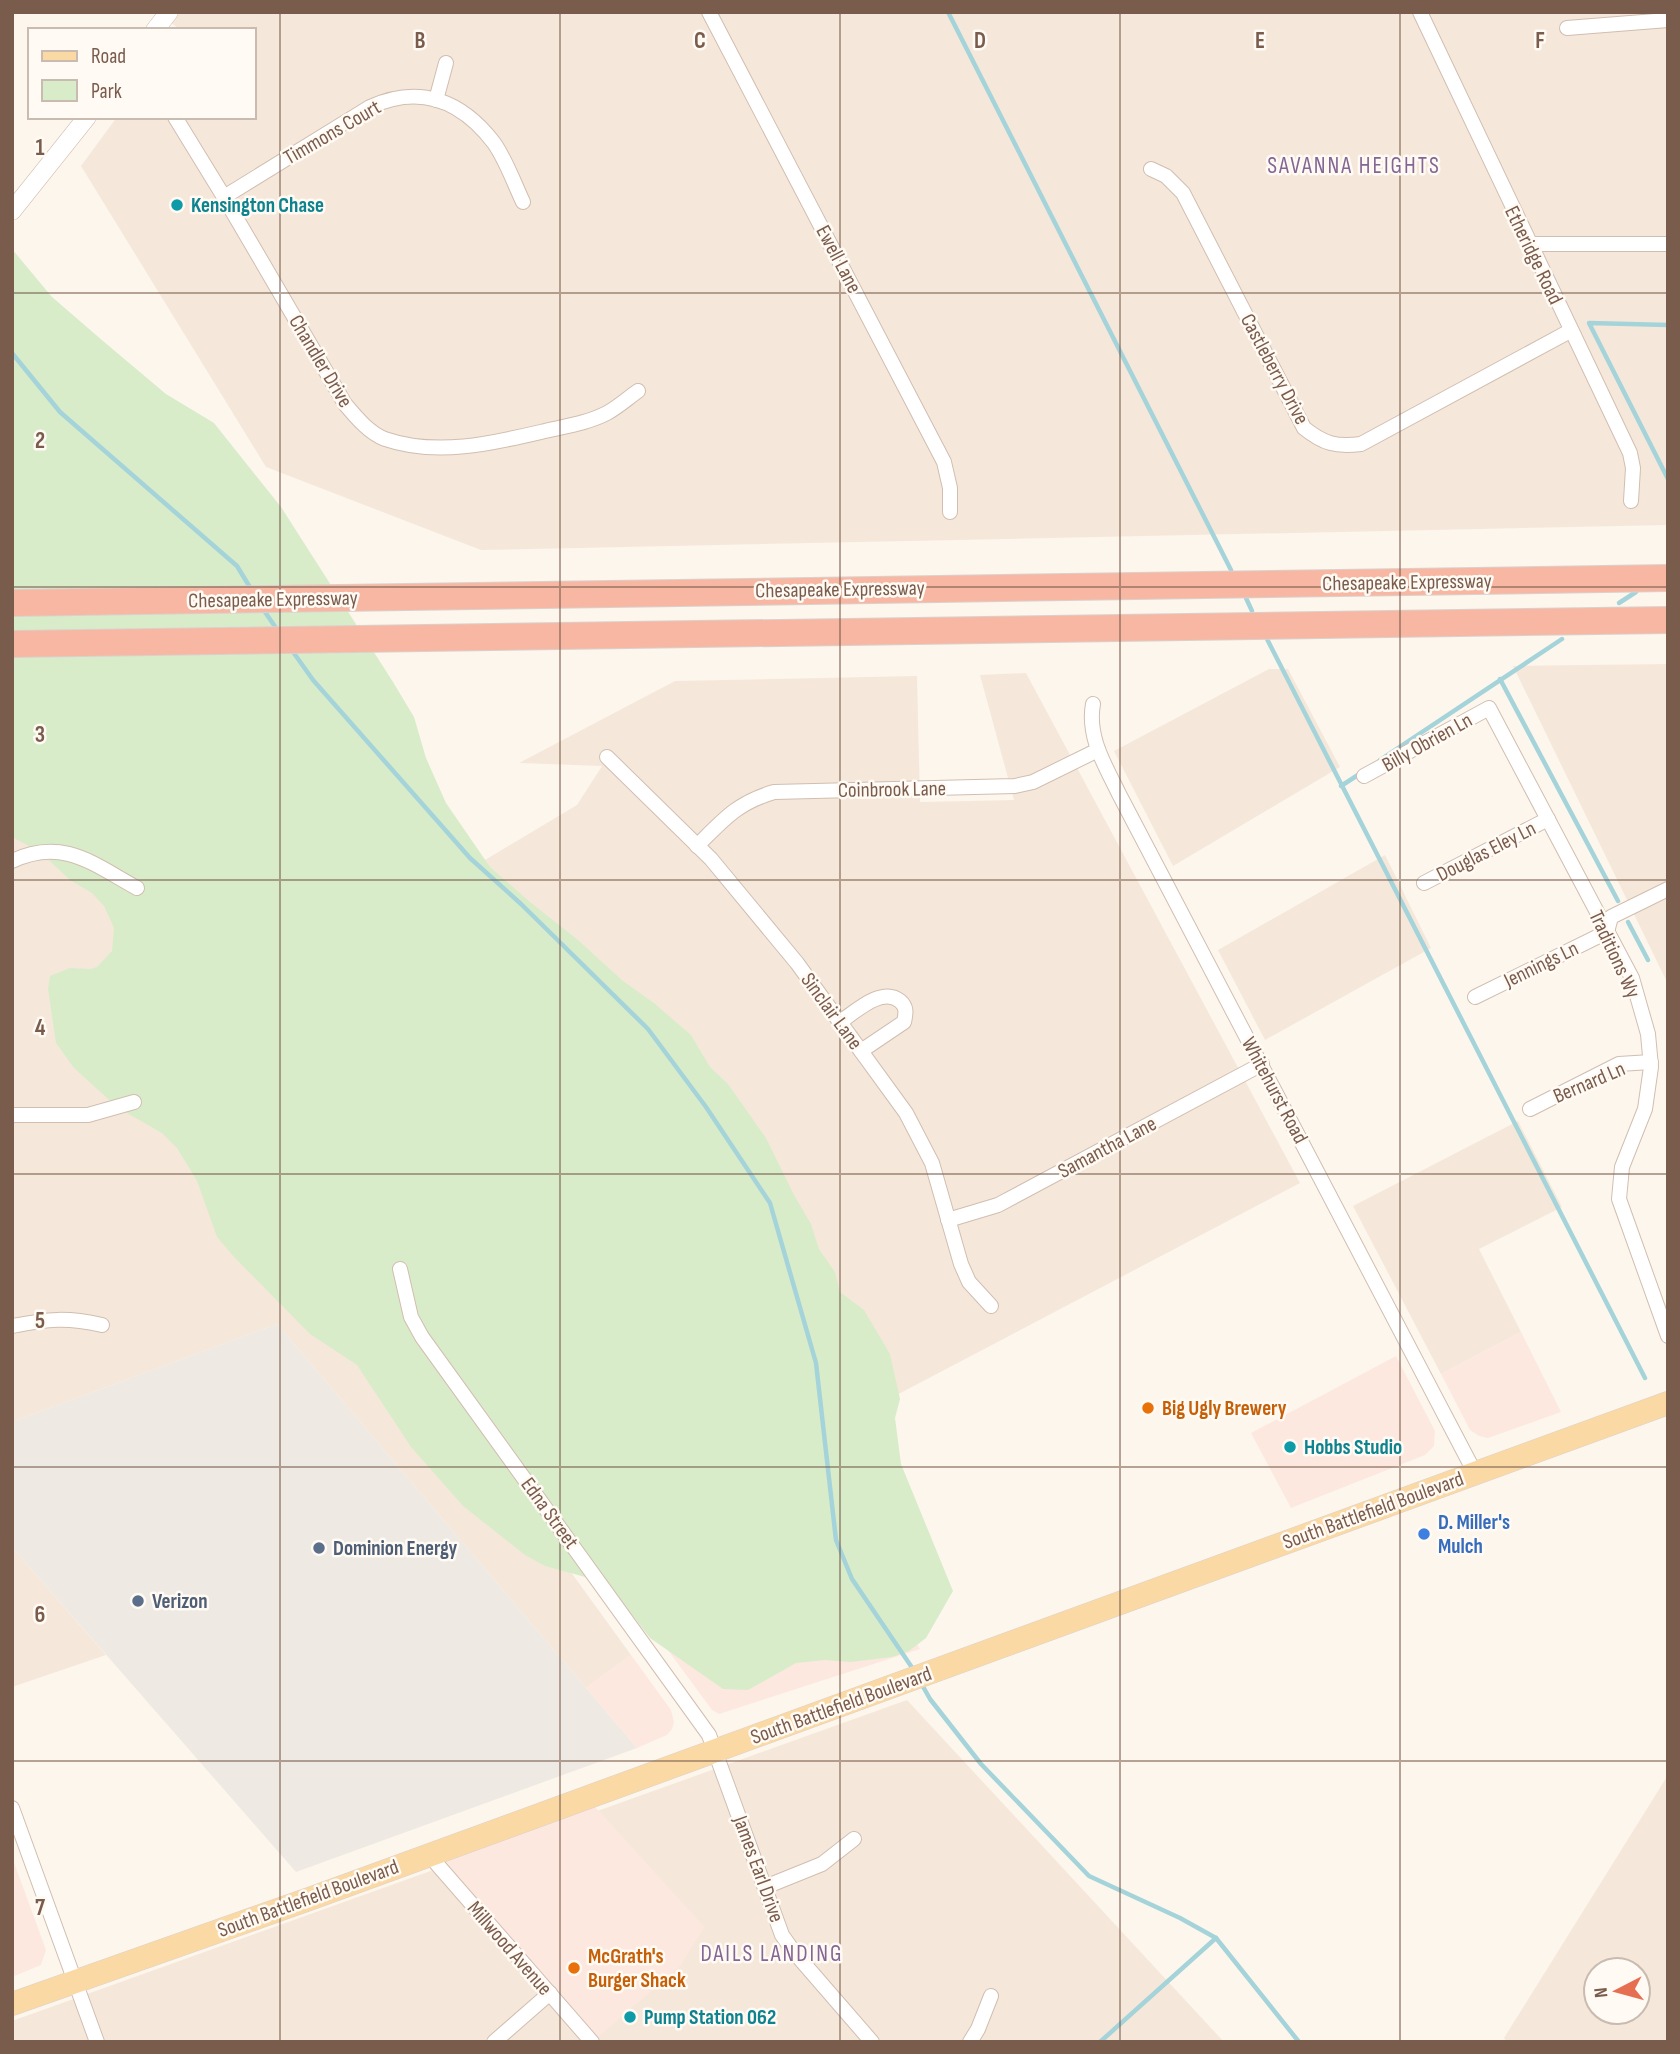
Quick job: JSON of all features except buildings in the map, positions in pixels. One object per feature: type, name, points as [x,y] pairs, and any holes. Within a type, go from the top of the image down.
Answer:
[{"type":"highway","name":"Chesapeake Expressway","points":[[12,603],[1668,578]]},
{"type":"highway","name":"Chesapeake Expressway","points":[[12,644],[1668,620]]},
{"type":"highway","points":[[1617,621],[1668,626]]},
{"type":"main road","name":"South Battlefield Boulevard","points":[[12,2004],[429,1855],[1668,1403]]},
{"type":"street","points":[[157,28],[169,12]]},
{"type":"street","name":"Ewell Lane","points":[[709,12],[944,462],[950,488],[950,512]]},
{"type":"street","name":"Etheridge Road","points":[[1420,12],[1630,453],[1633,468],[1631,501]]},
{"type":"street","points":[[1567,28],[1668,20]]},
{"type":"street","points":[[436,100],[446,63]]},
{"type":"street","name":"Timmons Court","points":[[224,197],[377,103],[408,95],[436,100],[470,118],[495,145],[523,202]]},
{"type":"street","points":[[12,211],[85,119]]},
{"type":"street","name":"Chandler Drive","points":[[176,119],[345,404],[359,421],[382,438],[414,446],[432,447],[511,439],[584,422],[607,412],[638,391]]},
{"type":"street","name":"Castleberry Drive","points":[[1151,169],[1166,177],[1182,193],[1304,429],[1322,442],[1345,446],[1361,444],[1570,331]]},
{"type":"street","points":[[1529,244],[1668,244]]},
{"type":"street","name":"Whitehurst Road","points":[[1093,704],[1092,730],[1098,750],[1475,1473]]},
{"type":"street","name":"Billy Obrien Ln","points":[[1364,776],[1489,708]]},
{"type":"street","name":"Traditions Wy","points":[[1489,708],[1632,978],[1648,1034],[1651,1062],[1645,1109],[1622,1167],[1619,1199],[1668,1336]]},
{"type":"street","name":"Coinbrook Lane","points":[[697,846],[746,801],[774,792],[1015,786],[1033,782],[1098,750]]},
{"type":"street","name":"Sinclair Lane","points":[[607,757],[697,846],[797,963],[906,1113],[932,1163],[961,1264],[969,1282],[992,1306]]},
{"type":"street","name":"Douglas Eley Ln","points":[[1424,883],[1548,819]]},
{"type":"street","points":[[12,861],[38,851],[66,852],[82,857],[137,888]]},
{"type":"street","points":[[1607,932],[1611,917],[1668,889]]},
{"type":"street","name":"Jennings Ln","points":[[1475,997],[1607,932]]},
{"type":"street","points":[[840,1022],[880,997],[896,998],[904,1004],[904,1021],[861,1051]]},
{"type":"street","name":"Bernard Ln","points":[[1530,1109],[1619,1064],[1651,1062]]},
{"type":"street","name":"Samantha Lane","points":[[948,1220],[998,1205],[1262,1065]]},
{"type":"street","points":[[12,1115],[88,1115],[134,1102]]},
{"type":"street","name":"Edna Street","points":[[400,1269],[411,1317],[422,1336],[709,1735],[716,1750]]},
{"type":"street","points":[[12,1326],[53,1318],[68,1318],[102,1325]]},
{"type":"street","name":"James Earl Drive","points":[[716,1750],[788,1945],[872,2042]]},
{"type":"street","points":[[12,1808],[97,2042]]},
{"type":"street","points":[[765,1887],[822,1864],[854,1839]]},
{"type":"street","name":"Millwood Avenue","points":[[429,1855],[592,2042]]},
{"type":"street","points":[[494,2042],[550,1993]]},
{"type":"street","points":[[970,2042],[991,1996]]},
{"type":"shaded area","points":[[158,12],[1668,12],[1668,525],[481,550],[266,467],[81,166],[116,119],[256,119],[256,28],[178,28]]},
{"type":"shaded area","points":[[1668,664],[1668,984],[1513,666]]},
{"type":"shaded area","points":[[1269,669],[1288,669],[1340,767],[1173,866],[1114,751]]},
{"type":"shaded area","points":[[1026,673],[1300,1183],[811,1440],[497,1470],[631,1655],[586,1688],[277,1324],[12,1422],[12,729],[455,878],[577,805],[602,766],[519,763],[675,681],[917,676],[920,802],[1014,800],[980,675]]},
{"type":"shaded area","points":[[1385,855],[1431,948],[1265,1040],[1218,950]]},
{"type":"shaded area","points":[[1518,1121],[1562,1207],[1479,1249],[1521,1332],[1441,1374],[1353,1206]]},
{"type":"shaded area","name":"Dominion Energy","points":[[277,1324],[637,1748],[296,1872],[12,1547],[12,1422]]},
{"type":"shaded area","points":[[1521,1332],[1561,1412],[1488,1438],[1479,1436],[1470,1430],[1441,1374]]},
{"type":"shaded area","name":"Hobbs Studio","points":[[1396,1356],[1435,1431],[1434,1446],[1425,1455],[1291,1508],[1251,1433]]},
{"type":"shaded area","points":[[12,1547],[106,1655],[12,1687]]},
{"type":"shaded area","points":[[865,1558],[920,1649],[719,1714],[712,1710],[656,1634]]},
{"type":"shaded area","points":[[631,1655],[671,1710],[674,1722],[667,1735],[637,1748],[586,1688]]},
{"type":"shaded area","points":[[907,1700],[1224,2042],[12,2042],[12,2021]]},
{"type":"shaded area","points":[[1668,1775],[1668,2042],[1507,2042],[1504,2038]]},
{"type":"shaded area","points":[[586,1797],[704,1927],[680,1966],[592,2042],[429,1855]]},
{"type":"shaded area","points":[[12,1857],[46,1950],[41,1965],[12,1977]]},
{"type":"green space","points":[[12,249],[52,297],[103,341],[166,394],[214,423],[281,507],[393,682],[414,717],[426,758],[446,803],[490,867],[623,981],[691,1035],[710,1067],[728,1084],[766,1138],[811,1224],[819,1249],[835,1272],[840,1292],[864,1310],[890,1354],[900,1399],[895,1418],[901,1464],[953,1591],[926,1638],[909,1651],[892,1657],[851,1662],[825,1660],[796,1663],[748,1690],[723,1689],[650,1638],[620,1599],[596,1580],[545,1566],[525,1555],[463,1506],[411,1447],[357,1365],[310,1334],[234,1257],[217,1237],[197,1181],[177,1148],[162,1133],[118,1108],[74,1068],[56,1043],[48,989],[50,976],[70,968],[97,967],[112,951],[114,928],[104,906],[92,893],[70,880],[40,852],[12,837]]},
{"type":"waterway","points":[[948,12],[1231,570]]},
{"type":"waterway","points":[[1668,325],[1589,323],[1668,479]]},
{"type":"waterway","points":[[12,353],[60,412],[237,566],[251,589]]},
{"type":"waterway","points":[[1619,603],[1636,592]]},
{"type":"waterway","points":[[1246,598],[1252,611]]},
{"type":"waterway","points":[[263,609],[278,631]]},
{"type":"waterway","points":[[1267,639],[1645,1378]]},
{"type":"waterway","points":[[1380,760],[1562,639]]},
{"type":"waterway","points":[[291,649],[313,680],[470,858],[521,904],[648,1029],[706,1107],[770,1203],[816,1363],[836,1540],[852,1579],[915,1672]]},
{"type":"waterway","points":[[1500,679],[1618,901]]},
{"type":"waterway","points":[[1341,786],[1361,773]]},
{"type":"waterway","points":[[1628,922],[1648,960]]},
{"type":"waterway","points":[[921,1683],[930,1699],[981,1764],[1089,1876],[1180,1918],[1216,1938],[1299,2042]]},
{"type":"waterway","points":[[1100,2042],[1216,1938]]},
{"type":"place","name":"Kensington Chase","points":[[177,205]]},
{"type":"place","name":"Big Ugly Brewery","points":[[1148,1408]]},
{"type":"place","name":"Hobbs Studio","points":[[1290,1447]]},
{"type":"place","name":"D. Miller's Mulch","points":[[1424,1534]]},
{"type":"place","name":"Dominion Energy","points":[[319,1548]]},
{"type":"place","name":"Verizon","points":[[138,1601]]},
{"type":"place","name":"McGrath's Burger Shack","points":[[574,1968]]},
{"type":"place","name":"Pump Station 062","points":[[630,2017]]},
{"type":"district","name":"SAVANNA HEIGHTS","points":[[1354,165]]},
{"type":"district","name":"DAILS LANDING","points":[[772,1953]]}]
